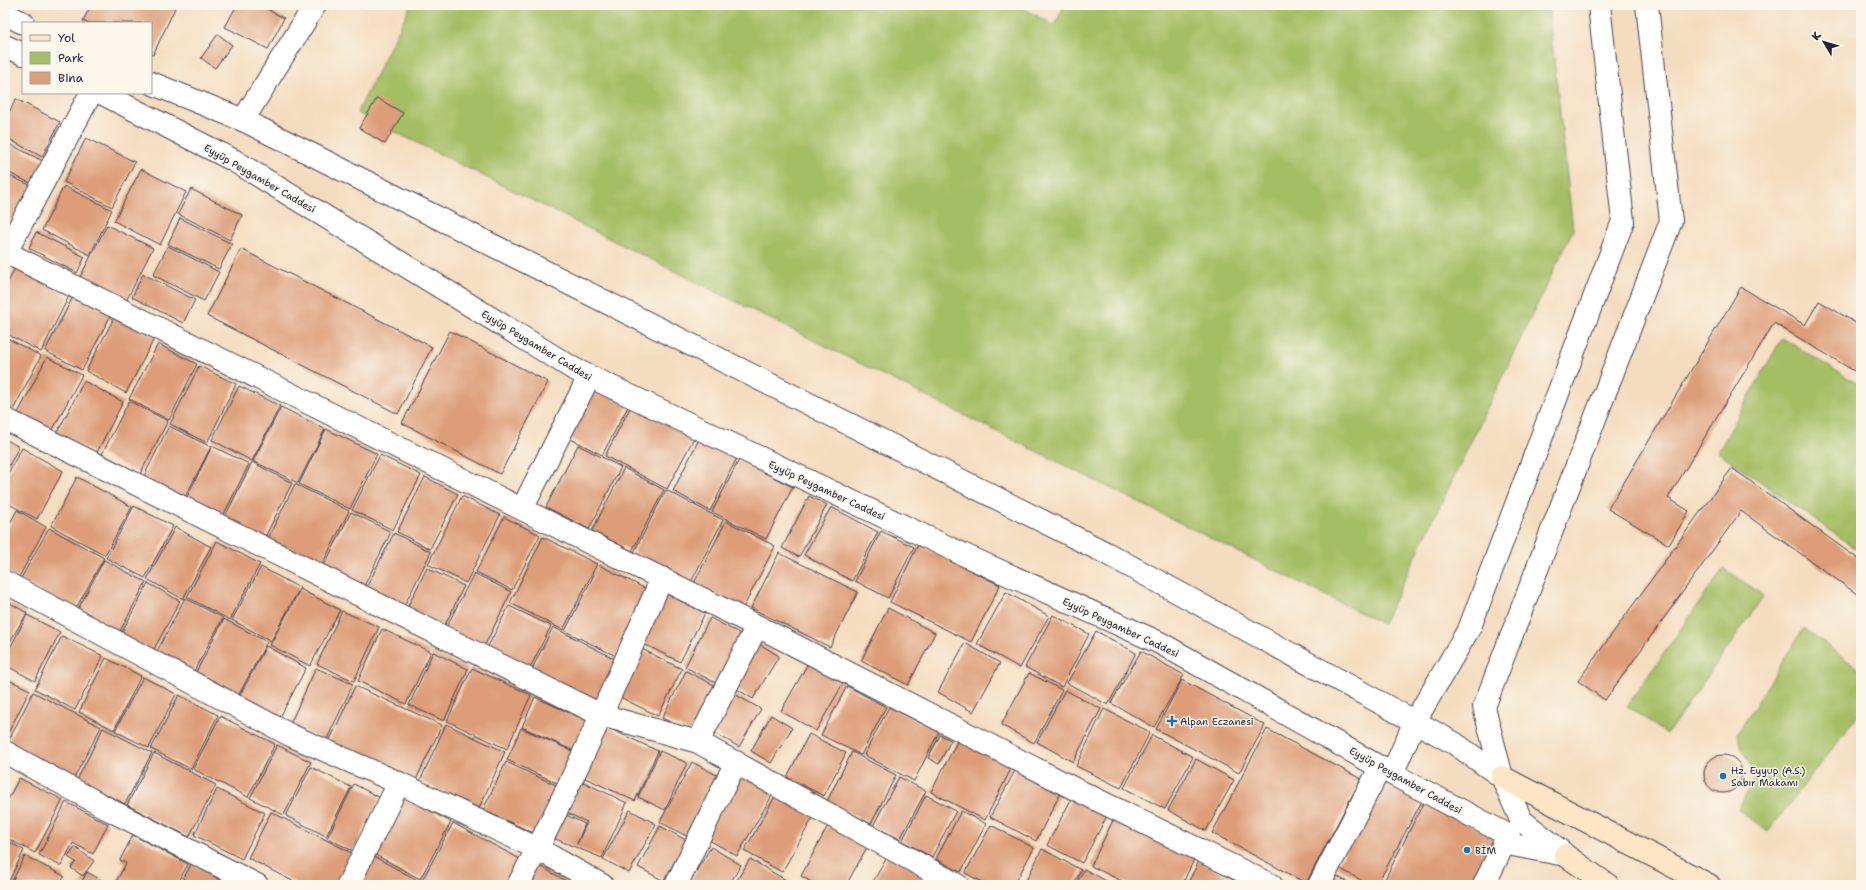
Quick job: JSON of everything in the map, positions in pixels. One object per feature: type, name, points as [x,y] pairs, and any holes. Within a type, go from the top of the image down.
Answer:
[{"type":"main road","points":[[1502,777],[1709,885]]},
{"type":"main road","name":"Eyyüp Peygamber Caddesi","points":[[1565,855],[1608,885]]},
{"type":"street","points":[[243,120],[315,5]]},
{"type":"street","points":[[1319,885],[1470,627],[1623,221],[1599,5]]},
{"type":"street","name":"Eyyüp Peygamber Caddesi","points":[[1565,855],[1521,820],[1502,777],[1484,707],[1671,220],[1647,5]]},
{"type":"street","points":[[5,14],[22,23]]},
{"type":"street","points":[[5,46],[22,54]]},
{"type":"street","points":[[152,83],[243,120],[1106,553],[1454,743],[1502,777]]},
{"type":"street","points":[[90,94],[5,253],[522,508],[757,626],[1073,788],[1271,885]]},
{"type":"street","name":"Eyyüp Peygamber Caddesi","points":[[103,94],[233,160],[589,377],[960,553],[1160,644],[1386,771],[1508,835],[1513,845],[1565,855]]},
{"type":"street","points":[[522,508],[589,377]]},
{"type":"street","points":[[5,419],[601,715],[698,742],[957,885]]},
{"type":"street","points":[[518,885],[538,849],[601,715],[662,578]]},
{"type":"street","points":[[5,582],[290,735],[399,783],[538,849],[602,885]]},
{"type":"street","points":[[698,742],[757,626]]},
{"type":"street","points":[[5,752],[112,811],[257,885]]},
{"type":"street","points":[[676,885],[736,762]]},
{"type":"street","points":[[348,885],[399,783]]},
{"type":"street","points":[[1484,885],[1508,835]]},
{"type":"green space","points":[[411,5],[1017,5],[1054,25],[1065,5],[1548,5],[1573,230],[1383,624],[357,113]]},
{"type":"green space","points":[[1782,338],[1861,386],[1861,552],[1718,452]]},
{"type":"green space","points":[[1724,568],[1764,596],[1667,734],[1627,706]]},
{"type":"green space","points":[[1804,628],[1861,671],[1861,711],[1768,832],[1738,809],[1756,776],[1741,748],[1737,734]]},
{"type":"building","points":[[91,5],[168,5],[175,8],[153,55],[152,22],[83,21]]},
{"type":"building","points":[[237,5],[259,5],[284,18],[268,49],[225,27]]},
{"type":"building","points":[[218,34],[232,45],[215,68],[201,58]]},
{"type":"building","points":[[5,92],[10,95],[5,106]]},
{"type":"building","points":[[377,98],[403,113],[385,144],[359,128]]},
{"type":"building","points":[[16,99],[60,122],[42,157],[5,137],[5,120]]},
{"type":"building","points":[[86,138],[135,162],[112,207],[64,182]]},
{"type":"building","points":[[5,142],[45,162],[34,185],[5,171]]},
{"type":"building","points":[[141,169],[186,192],[160,245],[114,221]]},
{"type":"building","points":[[5,174],[32,186],[5,238]]},
{"type":"building","points":[[64,186],[112,210],[90,255],[42,230]]},
{"type":"building","points":[[191,189],[242,215],[230,240],[178,214]]},
{"type":"building","points":[[180,218],[232,244],[219,269],[168,244]]},
{"type":"building","points":[[107,225],[153,248],[125,303],[79,279]]},
{"type":"building","points":[[36,232],[85,257],[77,273],[29,248]]},
{"type":"building","points":[[168,246],[219,272],[204,301],[153,275]]},
{"type":"building","points":[[241,249],[432,347],[398,414],[207,316]]},
{"type":"building","points":[[15,268],[69,296],[41,352],[5,333],[5,288]]},
{"type":"building","points":[[143,274],[195,300],[183,323],[132,297]]},
{"type":"building","points":[[1741,287],[1805,325],[1819,301],[1861,326],[1861,375],[1774,323],[1668,498],[1689,511],[1669,545],[1608,509]]},
{"type":"building","points":[[74,295],[111,315],[82,370],[45,351]]},
{"type":"building","points":[[115,316],[155,337],[126,393],[86,371]]},
{"type":"building","points":[[450,331],[548,382],[500,474],[402,423]]},
{"type":"building","points":[[5,337],[41,356],[12,412],[5,409]]},
{"type":"building","points":[[158,344],[197,364],[169,420],[129,399]]},
{"type":"building","points":[[47,357],[82,375],[52,431],[18,413]]},
{"type":"building","points":[[199,366],[236,384],[207,443],[170,424]]},
{"type":"building","points":[[84,381],[123,402],[96,454],[57,433]]},
{"type":"building","points":[[596,385],[630,403],[602,455],[569,438]]},
{"type":"building","points":[[239,386],[280,406],[252,461],[212,440]]},
{"type":"building","points":[[129,401],[168,421],[140,474],[102,454]]},
{"type":"building","points":[[632,404],[695,436],[667,489],[605,456]]},
{"type":"building","points":[[281,407],[325,429],[298,483],[253,461]]},
{"type":"building","points":[[169,426],[211,447],[184,499],[143,478]]},
{"type":"building","points":[[326,429],[377,454],[350,509],[299,484]]},
{"type":"building","points":[[5,439],[19,447],[5,473]]},
{"type":"building","points":[[699,439],[737,458],[710,511],[673,491]]},
{"type":"building","points":[[578,445],[621,467],[589,529],[546,507]]},
{"type":"building","points":[[212,446],[249,464],[222,518],[186,499]]},
{"type":"building","points":[[22,448],[63,471],[37,519],[5,502],[5,479]]},
{"type":"building","points":[[380,455],[421,475],[393,530],[352,510]]},
{"type":"building","points":[[739,460],[793,487],[766,539],[712,512]]},
{"type":"building","points":[[252,462],[292,483],[264,539],[224,519]]},
{"type":"building","points":[[624,468],[664,490],[632,551],[592,531]]},
{"type":"building","points":[[1732,468],[1861,561],[1861,597],[1741,511],[1605,700],[1578,681]]},
{"type":"building","points":[[77,477],[132,507],[105,555],[51,526]]},
{"type":"building","points":[[425,477],[458,494],[430,549],[397,532]]},
{"type":"building","points":[[295,484],[349,511],[321,567],[267,540]]},
{"type":"building","points":[[666,490],[723,520],[691,582],[634,552]]},
{"type":"building","points":[[462,496],[500,515],[466,583],[428,564]]},
{"type":"building","points":[[809,496],[827,505],[799,557],[782,548]]},
{"type":"building","points":[[134,506],[173,526],[145,578],[106,558]]},
{"type":"building","points":[[831,507],[878,532],[852,581],[804,555]]},
{"type":"building","points":[[17,510],[46,527],[18,579],[5,571],[5,533]]},
{"type":"building","points":[[351,512],[391,532],[364,586],[324,566]]},
{"type":"building","points":[[504,517],[540,535],[512,590],[476,572]]},
{"type":"building","points":[[726,521],[775,546],[743,608],[694,583]]},
{"type":"building","points":[[175,527],[211,547],[183,599],[147,579]]},
{"type":"building","points":[[49,528],[104,558],[75,610],[20,580]]},
{"type":"building","points":[[881,531],[914,547],[888,598],[855,581]]},
{"type":"building","points":[[394,533],[431,552],[404,606],[366,588]]},
{"type":"building","points":[[543,537],[597,564],[563,630],[510,603]]},
{"type":"building","points":[[217,541],[260,564],[230,620],[187,597]]},
{"type":"building","points":[[918,545],[1000,585],[971,642],[890,602]]},
{"type":"building","points":[[779,553],[858,592],[830,647],[751,608]]},
{"type":"building","points":[[104,560],[146,582],[119,633],[77,611]]},
{"type":"building","points":[[599,565],[654,593],[620,658],[565,631]]},
{"type":"building","points":[[261,567],[300,588],[271,641],[232,620]]},
{"type":"building","points":[[427,568],[464,586],[444,627],[407,608]]},
{"type":"building","points":[[474,573],[511,592],[484,647],[446,628]]},
{"type":"building","points":[[148,583],[180,601],[153,651],[121,634]]},
{"type":"building","points":[[300,589],[340,610],[310,666],[270,645]]},
{"type":"building","points":[[1006,592],[1049,616],[1020,668],[977,644]]},
{"type":"building","points":[[665,593],[705,613],[680,662],[640,642]]},
{"type":"building","points":[[185,598],[223,618],[193,673],[156,653]]},
{"type":"building","points":[[5,600],[27,613],[5,650]]},
{"type":"building","points":[[509,606],[551,626],[529,670],[487,648]]},
{"type":"building","points":[[888,608],[935,633],[908,685],[861,661]]},
{"type":"building","points":[[342,611],[379,627],[354,681],[317,664]]},
{"type":"building","points":[[27,615],[60,632],[35,681],[5,665],[5,658]]},
{"type":"building","points":[[1053,615],[1089,634],[1062,687],[1025,667]]},
{"type":"building","points":[[710,618],[747,637],[722,686],[685,667]]},
{"type":"building","points":[[224,619],[267,642],[238,696],[195,674]]},
{"type":"building","points":[[553,627],[619,661],[597,704],[531,671]]},
{"type":"building","points":[[382,629],[431,652],[406,704],[358,681]]},
{"type":"building","points":[[1096,631],[1136,653],[1108,705],[1067,683]]},
{"type":"building","points":[[62,636],[103,656],[75,710],[35,689]]},
{"type":"building","points":[[758,643],[779,656],[753,699],[732,686]]},
{"type":"building","points":[[965,643],[1000,663],[973,712],[938,692]]},
{"type":"building","points":[[266,646],[306,668],[279,719],[239,697]]},
{"type":"building","points":[[640,648],[682,669],[658,716],[616,695]]},
{"type":"building","points":[[1141,651],[1184,675],[1154,727],[1111,703]]},
{"type":"building","points":[[433,652],[468,669],[444,721],[409,705]]},
{"type":"building","points":[[106,658],[141,676],[114,730],[79,712]]},
{"type":"building","points":[[810,660],[845,680],[816,731],[781,711]]},
{"type":"building","points":[[316,668],[353,684],[326,741],[290,724]]},
{"type":"building","points":[[472,668],[531,695],[507,749],[447,721]]},
{"type":"building","points":[[686,671],[722,689],[698,736],[662,718]]},
{"type":"building","points":[[1029,673],[1062,690],[1034,743],[1001,725]]},
{"type":"building","points":[[143,677],[176,694],[149,748],[115,731]]},
{"type":"building","points":[[5,678],[30,690],[5,739]]},
{"type":"building","points":[[1182,680],[1265,725],[1239,773],[1156,729]]},
{"type":"building","points":[[355,686],[442,725],[415,782],[329,742]]},
{"type":"building","points":[[847,686],[886,707],[861,755],[821,735]]},
{"type":"building","points":[[1065,690],[1101,709],[1073,762],[1037,742]]},
{"type":"building","points":[[729,691],[761,709],[739,747],[708,729]]},
{"type":"building","points":[[33,692],[101,727],[74,778],[7,744]]},
{"type":"building","points":[[179,695],[218,715],[191,769],[151,749]]},
{"type":"building","points":[[535,697],[590,722],[576,752],[522,727]]},
{"type":"building","points":[[889,707],[939,732],[914,781],[864,755]]},
{"type":"building","points":[[1104,709],[1150,732],[1121,788],[1076,766]]},
{"type":"building","points":[[771,715],[792,728],[771,763],[751,751]]},
{"type":"building","points":[[220,716],[275,744],[248,797],[193,769]]},
{"type":"building","points":[[446,724],[505,752],[479,808],[420,781]]},
{"type":"building","points":[[604,726],[658,751],[635,801],[581,776]]},
{"type":"building","points":[[103,728],[152,753],[125,804],[77,780]]},
{"type":"building","points":[[521,728],[576,753],[561,785],[507,760]]},
{"type":"building","points":[[1267,729],[1361,779],[1306,883],[1212,833]]},
{"type":"building","points":[[809,734],[846,753],[824,796],[787,777]]},
{"type":"building","points":[[940,735],[951,740],[939,764],[928,758]]},
{"type":"building","points":[[1152,735],[1193,757],[1165,809],[1124,788]]},
{"type":"building","points":[[959,738],[1013,765],[985,820],[931,792]]},
{"type":"building","points":[[277,745],[311,762],[284,815],[250,798]]},
{"type":"building","points":[[660,751],[687,763],[665,810],[638,797]]},
{"type":"building","points":[[852,752],[896,775],[871,824],[827,801]]},
{"type":"building","points":[[154,753],[216,785],[189,837],[127,805]]},
{"type":"building","name":"Hz. Eyyup (A.S.) Sabır Makamı","points":[[1723,755],[1733,758],[1739,764],[1742,774],[1739,784],[1733,790],[1723,793],[1713,790],[1707,784],[1704,774],[1707,764],[1713,758]]},
{"type":"building","points":[[1196,759],[1234,780],[1206,831],[1168,810]]},
{"type":"building","points":[[506,762],[560,787],[538,835],[483,810]]},
{"type":"building","points":[[692,762],[726,780],[694,840],[660,822]]},
{"type":"building","points":[[311,767],[351,787],[326,836],[286,816]]},
{"type":"building","points":[[1016,769],[1061,792],[1036,841],[990,817]]},
{"type":"building","points":[[741,773],[774,792],[737,856],[704,837]]},
{"type":"building","points":[[899,777],[926,791],[900,839],[873,826]]},
{"type":"building","points":[[19,778],[63,800],[35,853],[5,837],[5,805]]},
{"type":"building","points":[[575,778],[627,803],[602,858],[546,835],[557,811],[585,824],[577,844],[587,822],[560,810]]},
{"type":"building","points":[[1383,780],[1422,801],[1377,885],[1370,885],[1337,867]]},
{"type":"building","points":[[354,784],[380,798],[353,851],[327,838]]},
{"type":"building","points":[[217,789],[265,813],[242,859],[194,835]]},
{"type":"building","points":[[776,795],[814,816],[782,872],[744,851]]},
{"type":"building","points":[[926,795],[956,811],[932,857],[902,841]]},
{"type":"building","points":[[1073,796],[1108,814],[1082,863],[1047,845]]},
{"type":"building","points":[[404,797],[451,822],[420,879],[374,854]]},
{"type":"building","points":[[66,802],[108,824],[93,854],[73,843],[61,866],[39,855]]},
{"type":"building","points":[[1424,802],[1496,837],[1472,885],[1382,885]]},
{"type":"building","points":[[630,810],[656,824],[629,873],[603,859]]},
{"type":"building","points":[[961,811],[986,824],[961,872],[936,859]]},
{"type":"building","points":[[271,812],[352,853],[336,885],[300,885],[248,858]]},
{"type":"building","points":[[1115,816],[1196,855],[1182,885],[1130,885],[1091,866]]},
{"type":"building","points":[[831,820],[870,842],[846,885],[817,885],[801,876]]},
{"type":"building","points":[[453,823],[520,859],[506,885],[420,884]]},
{"type":"building","points":[[991,825],[1034,848],[1014,885],[988,885],[965,873]]},
{"type":"building","points":[[660,826],[686,840],[664,881],[638,867]]},
{"type":"building","points":[[133,835],[188,864],[177,885],[126,885],[117,880],[126,863],[120,860]]},
{"type":"building","points":[[5,840],[24,850],[9,881],[5,879]]},
{"type":"building","points":[[75,847],[94,861],[83,876],[71,868],[76,862],[68,857]]},
{"type":"building","points":[[711,847],[741,865],[729,885],[688,885]]},
{"type":"building","points":[[1042,849],[1081,870],[1074,885],[1024,885]]},
{"type":"building","points":[[889,854],[943,885],[871,885]]},
{"type":"building","points":[[25,856],[64,876],[60,885],[10,885]]},
{"type":"building","points":[[373,856],[419,881],[417,885],[358,885]]},
{"type":"building","points":[[750,859],[791,883],[790,885],[734,885]]},
{"type":"building","points":[[1199,861],[1237,882],[1236,885],[1187,885]]},
{"type":"building","points":[[535,863],[573,885],[521,885]]},
{"type":"building","points":[[191,864],[228,884],[228,885],[180,885]]},
{"type":"building","points":[[1084,869],[1114,885],[1076,885]]},
{"type":"building","points":[[87,872],[110,885],[80,885]]},
{"type":"building","points":[[1329,872],[1353,885],[1322,885]]},
{"type":"place","name":"Alpan Eczanesi","points":[[1172,721]]},
{"type":"place","name":"Hz. Eyyup (A.S.) Sabır Makamı","points":[[1723,776]]},
{"type":"place","name":"BİM","points":[[1467,850]]}]
